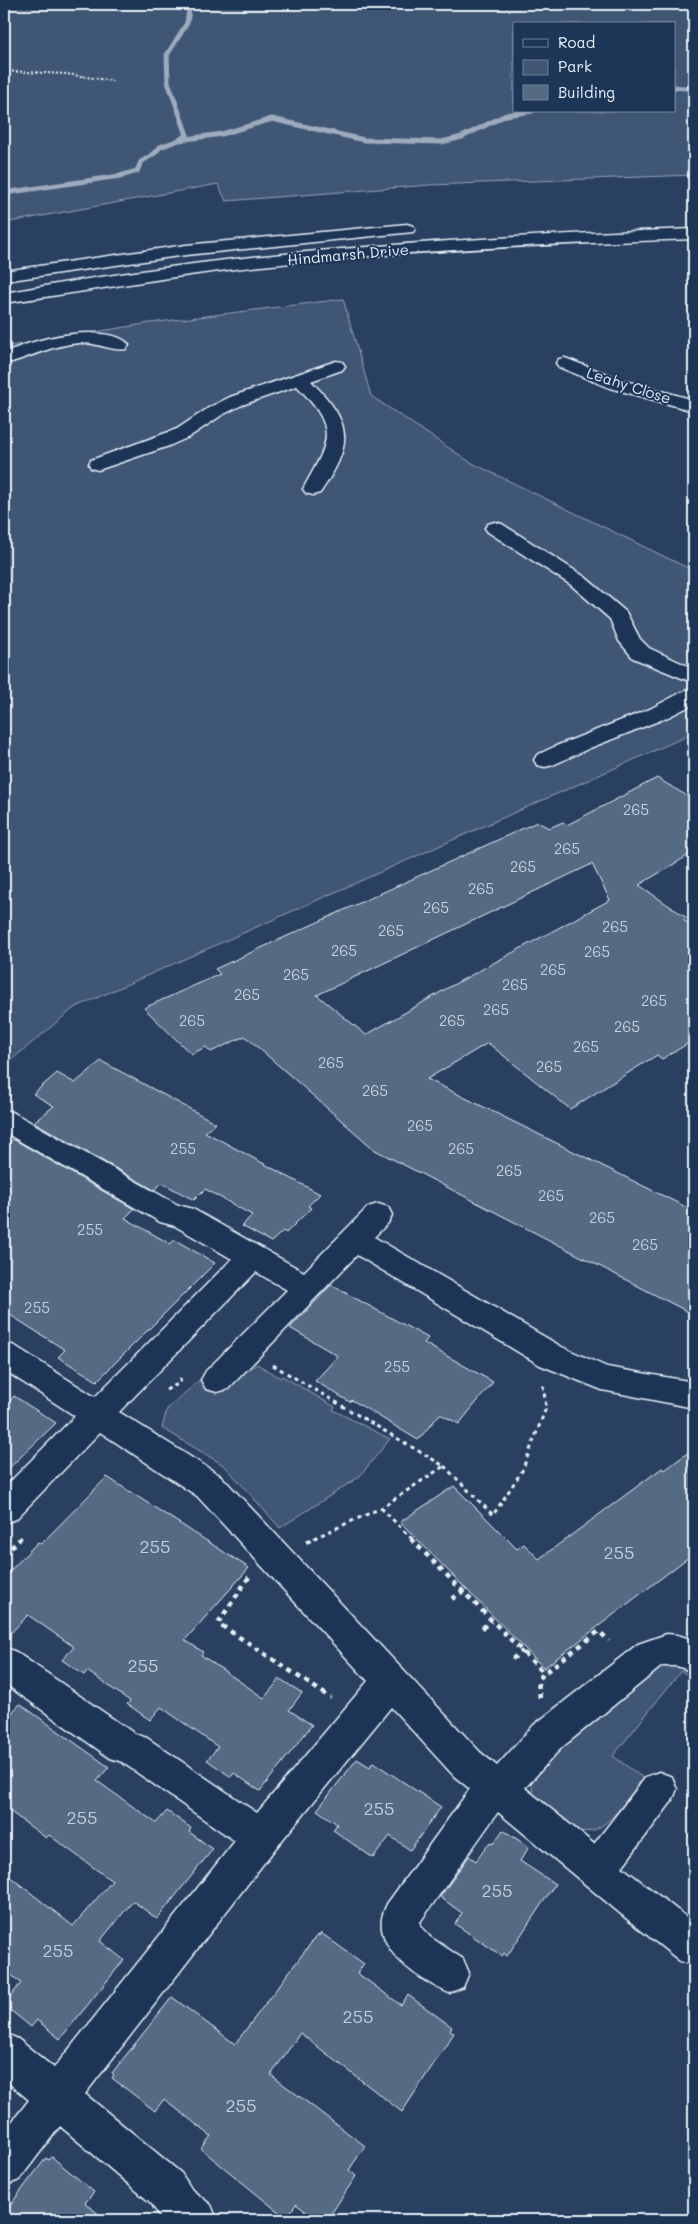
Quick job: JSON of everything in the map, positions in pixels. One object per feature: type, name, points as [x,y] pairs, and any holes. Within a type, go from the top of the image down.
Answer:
[{"type":"main road","name":"Hindmarsh Drive","points":[[4,276],[212,247],[422,228]]},
{"type":"main road","name":"Hindmarsh Drive","points":[[4,298],[180,272],[323,256],[528,240],[694,234]]},
{"type":"main road","points":[[4,359],[32,349],[81,338],[101,339],[120,345]]},
{"type":"main road","name":"Leahy Close","points":[[565,362],[616,384],[694,406]]},
{"type":"main road","points":[[98,464],[183,433],[216,411],[236,401],[336,366]]},
{"type":"main road","points":[[299,378],[315,392],[328,412],[337,434],[330,456],[313,489]]},
{"type":"main road","points":[[495,528],[578,581],[619,616],[630,641],[641,653],[694,677]]},
{"type":"main road","points":[[546,760],[579,743],[637,724],[694,695]]},
{"type":"main road","points":[[4,1120],[170,1214],[183,1217],[307,1287]]},
{"type":"main road","points":[[217,1380],[378,1214]]},
{"type":"main road","points":[[354,1239],[538,1348],[602,1378],[645,1387],[687,1392],[694,1395]]},
{"type":"main road","points":[[4,1509],[253,1256]]},
{"type":"main road","points":[[4,1355],[212,1489],[458,1755],[496,1789],[694,1947]]},
{"type":"main road","points":[[449,1973],[409,1944],[402,1934],[400,1917],[496,1789],[548,1737],[650,1654],[660,1649],[669,1648],[694,1656]]},
{"type":"main road","points":[[4,1663],[123,1746],[134,1750],[261,1837]]},
{"type":"main road","points":[[4,2165],[261,1837],[389,1682]]},
{"type":"main road","points":[[597,1870],[659,1789]]},
{"type":"main road","points":[[4,2053],[166,2188],[177,2205],[196,2220]]},
{"type":"path","points":[[4,72],[67,74],[113,81]]},
{"type":"path","points":[[246,1350],[444,1466],[493,1515],[520,1476],[546,1408],[544,1388],[527,1360],[538,1348]]},
{"type":"path","points":[[299,1545],[382,1508],[444,1466]]},
{"type":"path","points":[[382,1508],[545,1674]]},
{"type":"path","points":[[253,1571],[218,1623],[359,1716]]},
{"type":"path","points":[[452,1599],[464,1591]]},
{"type":"path","points":[[482,1628],[492,1620]]},
{"type":"path","points":[[535,1704],[540,1695],[538,1681],[545,1674],[599,1631],[609,1641]]},
{"type":"path","points":[[512,1660],[523,1652]]},
{"type":"green space","points":[[4,4],[694,4],[694,175],[430,185],[226,201],[218,184],[4,223]]},
{"type":"green space","points":[[343,299],[371,396],[470,462],[694,571],[694,733],[74,1008],[4,1066],[4,347],[150,323]]},
{"type":"green space","points":[[257,1364],[280,1378],[282,1376],[335,1407],[333,1410],[390,1439],[359,1477],[280,1528],[225,1466],[162,1428],[167,1409],[205,1375],[225,1386]]},
{"type":"green space","points":[[685,1664],[694,1669],[694,1679],[681,1671],[613,1756],[643,1778],[623,1805],[606,1823],[587,1832],[577,1830],[560,1819],[534,1797],[531,1782],[536,1770],[652,1666]]},
{"type":"building","points":[[657,778],[694,800],[694,852],[639,885],[687,918],[683,920],[694,927],[694,1040],[662,1059],[657,1055],[570,1109],[488,1043],[427,1079],[694,1211],[694,1315],[375,1150],[245,1036],[211,1052],[206,1047],[191,1054],[144,1008],[220,974],[215,969],[537,822],[549,828],[563,822],[567,825]],"holes":[[[592,864],[610,900],[453,985],[366,1035],[317,995]]]},
{"type":"building","points":[[101,1061],[216,1123],[205,1132],[320,1194],[308,1206],[311,1208],[286,1233],[283,1231],[271,1242],[242,1226],[252,1215],[205,1189],[194,1200],[162,1183],[154,1190],[34,1122],[54,1106],[33,1094],[57,1073],[75,1083]]},
{"type":"building","points":[[13,1139],[134,1209],[125,1218],[170,1244],[175,1240],[215,1263],[97,1381],[58,1357],[65,1350],[4,1311],[4,1147]]},
{"type":"building","points":[[331,1285],[428,1338],[424,1343],[493,1382],[459,1424],[440,1414],[418,1440],[352,1400],[350,1402],[315,1381],[338,1356],[290,1328]]},
{"type":"building","points":[[14,1396],[56,1423],[4,1473],[4,1407]]},
{"type":"building","points":[[694,1448],[694,1553],[544,1668],[400,1522],[454,1486],[517,1549],[524,1544],[539,1559],[662,1468],[665,1470]]},
{"type":"building","points":[[107,1477],[249,1568],[185,1640],[203,1652],[201,1655],[264,1698],[280,1679],[302,1693],[289,1710],[312,1725],[260,1791],[234,1773],[231,1777],[207,1760],[218,1747],[161,1707],[150,1720],[127,1704],[130,1701],[87,1671],[84,1675],[62,1660],[74,1647],[28,1615],[4,1640],[4,1577],[38,1542],[41,1544]]},
{"type":"building","points":[[20,1704],[109,1767],[97,1781],[156,1823],[167,1811],[191,1828],[189,1832],[213,1849],[157,1919],[133,1901],[100,1941],[124,1960],[60,2039],[37,2020],[31,2027],[4,2005],[21,1983],[4,1969],[4,1872],[73,1926],[112,1881],[49,1835],[46,1838],[4,1807],[4,1721]]},
{"type":"building","points":[[357,1759],[370,1767],[373,1762],[441,1807],[410,1850],[390,1836],[373,1858],[333,1830],[337,1824],[317,1810]]},
{"type":"building","points":[[503,1830],[529,1847],[520,1861],[555,1884],[507,1956],[504,1953],[502,1956],[455,1924],[462,1913],[440,1897],[469,1856],[476,1861],[490,1842],[493,1844]]},
{"type":"building","points":[[321,1933],[364,1964],[357,1973],[401,2005],[408,1995],[452,2027],[450,2030],[454,2033],[402,2112],[300,2033],[271,2075],[365,2146],[349,2170],[356,2176],[327,2220],[317,2220],[296,2204],[286,2218],[201,2149],[211,2136],[164,2099],[155,2111],[112,2078],[114,2075],[112,2073],[172,1997],[235,2044],[317,1935],[319,1936]]},
{"type":"building","points":[[52,2157],[94,2192],[85,2203],[106,2220],[4,2220],[4,2213],[46,2158],[49,2160]]},
{"type":"waterway","points":[[179,140],[187,135],[168,82],[167,55],[187,23],[190,4]]},
{"type":"waterway","points":[[676,87],[694,89]]},
{"type":"waterway","points":[[179,140],[222,134],[272,119],[364,140],[442,142],[462,137],[506,115],[526,112]]},
{"type":"waterway","points":[[4,193],[120,176],[137,171],[141,162],[155,153],[160,147],[179,140]]}]
